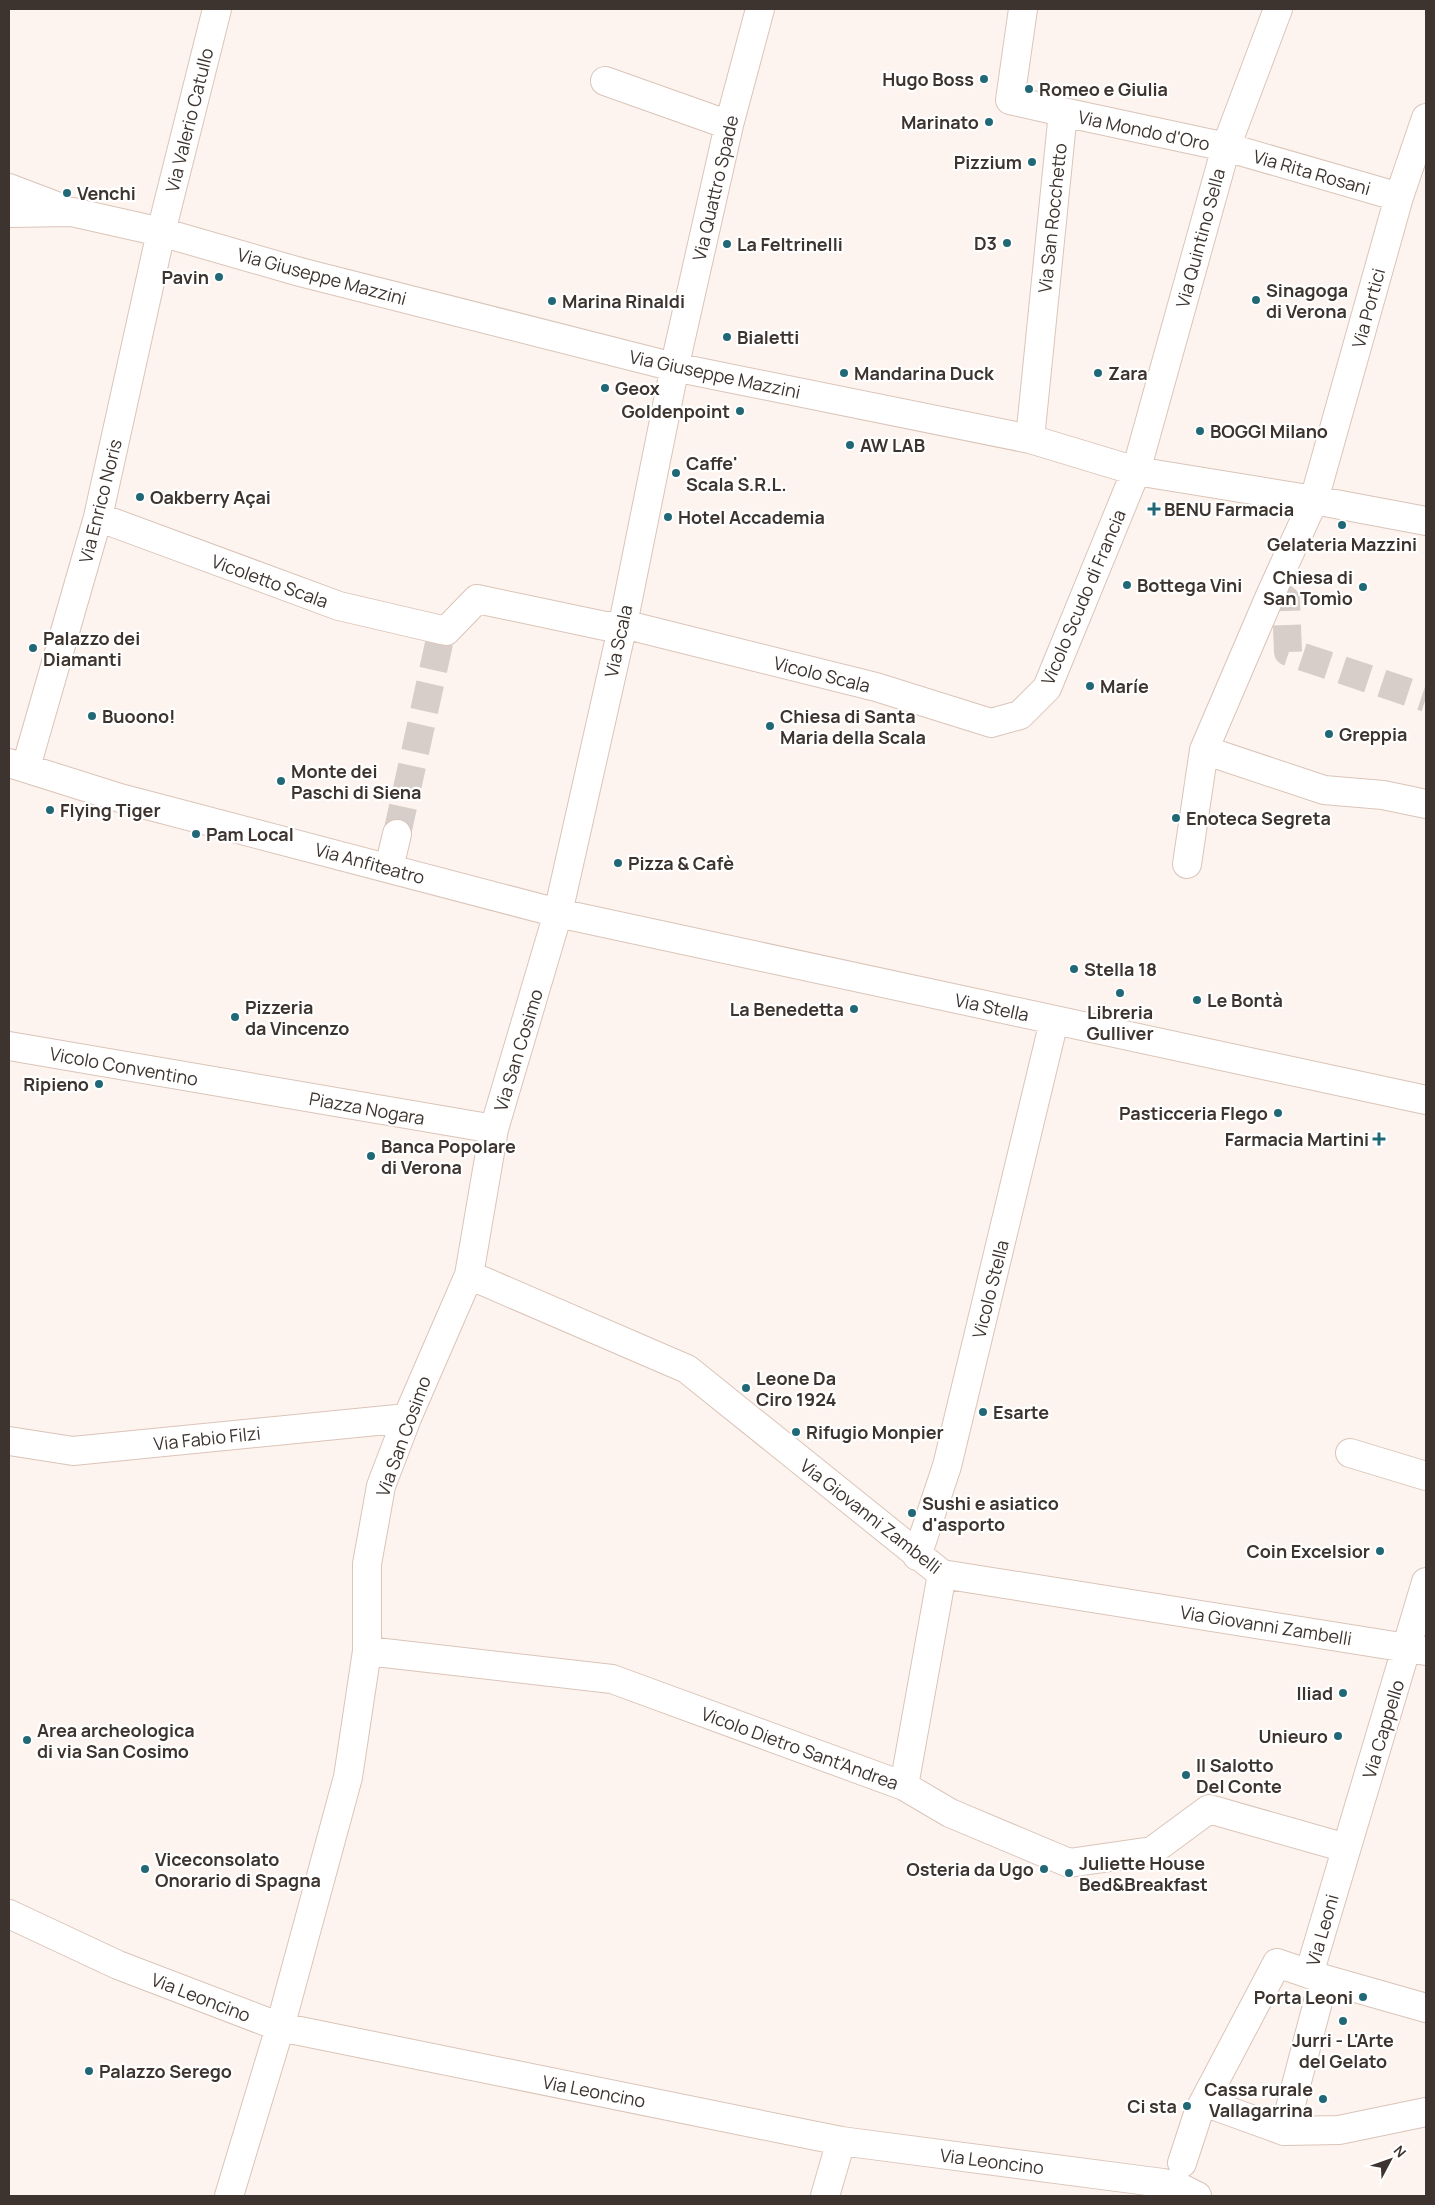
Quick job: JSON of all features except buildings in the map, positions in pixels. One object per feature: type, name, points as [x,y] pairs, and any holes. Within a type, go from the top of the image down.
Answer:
[{"type":"street","name":"Via Valerio Catullo","points":[[161,232],[217,9]]},
{"type":"street","name":"Via Quattro Spade","points":[[674,367],[729,125],[760,9]]},
{"type":"street","points":[[1023,9],[1010,100],[1075,115]]},
{"type":"street","name":"Via Quintino Sella","points":[[1136,471],[1226,147],[1278,9]]},
{"type":"street","points":[[605,81],[729,125]]},
{"type":"street","name":"Via Mondo d'Oro","points":[[1075,115],[1226,147]]},
{"type":"street","name":"Via San Rocchetto","points":[[1030,439],[1075,115]]},
{"type":"street","name":"Via Portici","points":[[1187,864],[1204,750],[1273,589],[1314,500],[1399,197],[1426,118]]},
{"type":"street","name":"Via Rita Rosani","points":[[1226,147],[1399,197]]},
{"type":"street","points":[[9,188],[72,212]]},
{"type":"street","name":"Via Giuseppe Mazzini","points":[[9,213],[72,212],[161,232],[300,272],[674,367],[1030,439],[1136,471],[1314,500],[1426,521]]},
{"type":"street","name":"Via Enrico Noris","points":[[17,765],[98,517],[161,232]]},
{"type":"street","name":"Via Scala","points":[[558,913],[623,624],[674,367]]},
{"type":"street","name":"Vicolo Scudo di Francia","points":[[1020,716],[1046,688],[1136,471]]},
{"type":"street","name":"Vicoletto Scala","points":[[98,517],[339,606],[442,633]]},
{"type":"street","name":"Vicolo Scala","points":[[442,633],[477,598],[605,626],[623,624],[876,687],[991,723],[1020,716]]},
{"type":"street","points":[[1204,750],[1324,790],[1383,795],[1426,804]]},
{"type":"street","name":"Via Anfiteatro","points":[[17,765],[120,798],[558,913]]},
{"type":"street","points":[[389,868],[397,834]]},
{"type":"street","name":"Via Stella","points":[[558,913],[1426,1100]]},
{"type":"street","name":"Via San Cosimo","points":[[229,2196],[280,2027],[348,1777],[367,1651],[367,1564],[382,1486],[407,1418],[469,1275],[494,1129],[558,913]]},
{"type":"street","name":"Vicolo Stella","points":[[917,1556],[947,1466],[1054,1021]]},
{"type":"street","name":"Vicolo Conventino","points":[[9,1046],[240,1086]]},
{"type":"street","name":"Piazza Nogara","points":[[240,1086],[494,1129]]},
{"type":"street","name":"Via Giovanni Zambelli","points":[[469,1275],[687,1369],[917,1556],[942,1574],[1417,1649]]},
{"type":"street","name":"Via Fabio Filzi","points":[[9,1441],[73,1451],[407,1418]]},
{"type":"street","points":[[1350,1453],[1426,1476]]},
{"type":"street","points":[[904,1786],[942,1574]]},
{"type":"street","name":"Via Cappello","points":[[1338,1876],[1346,1848],[1417,1649],[1426,1582]]},
{"type":"street","name":"Vicolo Dietro Sant'Andrea","points":[[367,1651],[612,1679],[904,1786],[950,1813],[1070,1863],[1152,1851],[1209,1809],[1346,1848]]},
{"type":"street","name":"Via Leoni","points":[[1284,2131],[1338,1876]]},
{"type":"street","name":"Via Leoncino","points":[[9,1914],[118,1965],[280,2027],[840,2141],[1163,2183],[1177,2186],[1197,2196]]},
{"type":"street","name":"Via Leoni","points":[[1182,2163],[1204,2102],[1277,1963],[1317,1977]]},
{"type":"street","points":[[1317,1977],[1426,2008]]},
{"type":"street","points":[[1204,2102],[1284,2131],[1339,2130],[1426,2112]]},
{"type":"street","points":[[825,2196],[840,2141]]},
{"type":"tunnel","points":[[1273,589],[1286,600],[1288,652],[1426,698]]},
{"type":"tunnel","points":[[397,834],[440,639]]},
{"type":"place","name":"Hugo Boss","points":[[984,79]]},
{"type":"place","name":"Romeo e Giulia","points":[[1029,89]]},
{"type":"place","name":"Marinato","points":[[989,122]]},
{"type":"place","name":"Pizzium","points":[[1032,162]]},
{"type":"place","name":"Venchi","points":[[67,193]]},
{"type":"place","name":"D3","points":[[1007,243]]},
{"type":"place","name":"La Feltrinelli","points":[[727,244]]},
{"type":"place","name":"Pavin","points":[[219,277]]},
{"type":"place","name":"Sinagoga di Verona","points":[[1256,300]]},
{"type":"place","name":"Marina Rinaldi","points":[[552,301]]},
{"type":"place","name":"Bialetti","points":[[727,337]]},
{"type":"place","name":"Mandarina Duck","points":[[844,373]]},
{"type":"place","name":"Zara","points":[[1098,373]]},
{"type":"place","name":"Geox","points":[[605,388]]},
{"type":"place","name":"Goldenpoint","points":[[740,411]]},
{"type":"place","name":"BOGGI Milano","points":[[1200,431]]},
{"type":"place","name":"AW LAB","points":[[850,445]]},
{"type":"place","name":"Caffe' Scala S.R.L.","points":[[676,473]]},
{"type":"place","name":"Oakberry Açai","points":[[140,497]]},
{"type":"place","name":"BENU Farmacia","points":[[1154,509]]},
{"type":"place","name":"Hotel Accademia","points":[[668,517]]},
{"type":"place","name":"Gelateria Mazzini","points":[[1342,525]]},
{"type":"place","name":"Bottega Vini","points":[[1127,585]]},
{"type":"place","name":"Chiesa di San Tomìo","points":[[1363,587]]},
{"type":"place","name":"Palazzo dei Diamanti","points":[[33,648]]},
{"type":"place","name":"Maríe","points":[[1090,686]]},
{"type":"place","name":"Buoono!","points":[[92,716]]},
{"type":"place","name":"Chiesa di Santa Maria della Scala","points":[[770,726]]},
{"type":"place","name":"Greppia","points":[[1329,734]]},
{"type":"place","name":"Monte dei Paschi di Siena","points":[[281,781]]},
{"type":"place","name":"Flying Tiger","points":[[50,810]]},
{"type":"place","name":"Enoteca Segreta","points":[[1176,818]]},
{"type":"place","name":"Pam Local","points":[[196,834]]},
{"type":"place","name":"Pizza & Cafè","points":[[618,863]]},
{"type":"place","name":"Stella 18","points":[[1074,969]]},
{"type":"place","name":"Libreria Gulliver","points":[[1120,993]]},
{"type":"place","name":"Le Bontà","points":[[1197,1000]]},
{"type":"place","name":"La Benedetta","points":[[854,1009]]},
{"type":"place","name":"Pizzeria da Vincenzo","points":[[235,1017]]},
{"type":"place","name":"Ripieno","points":[[99,1084]]},
{"type":"place","name":"Pasticceria Flego","points":[[1278,1113]]},
{"type":"place","name":"Farmacia Martini","points":[[1379,1139]]},
{"type":"place","name":"Banca Popolare di Verona","points":[[371,1156]]},
{"type":"place","name":"Leone Da Ciro 1924","points":[[746,1388]]},
{"type":"place","name":"Esarte","points":[[983,1412]]},
{"type":"place","name":"Rifugio Monpier","points":[[796,1432]]},
{"type":"place","name":"Sushi e asiatico d'asporto","points":[[912,1513]]},
{"type":"place","name":"Coin Excelsior","points":[[1380,1551]]},
{"type":"place","name":"Iliad","points":[[1343,1693]]},
{"type":"place","name":"Unieuro","points":[[1338,1736]]},
{"type":"place","name":"Area archeologica di via San Cosimo","points":[[27,1740]]},
{"type":"place","name":"Il Salotto Del Conte","points":[[1186,1775]]},
{"type":"place","name":"Viceconsolato Onorario di Spagna","points":[[145,1869]]},
{"type":"place","name":"Osteria da Ugo","points":[[1044,1869]]},
{"type":"place","name":"Juliette House Bed&Breakfast","points":[[1069,1873]]},
{"type":"place","name":"Porta Leoni","points":[[1363,1997]]},
{"type":"place","name":"Jurri - L'Arte del Gelato","points":[[1343,2021]]},
{"type":"place","name":"Palazzo Serego","points":[[89,2071]]},
{"type":"place","name":"Cassa rurale Vallagarrina","points":[[1323,2099]]},
{"type":"place","name":"Ci sta","points":[[1187,2106]]}]
